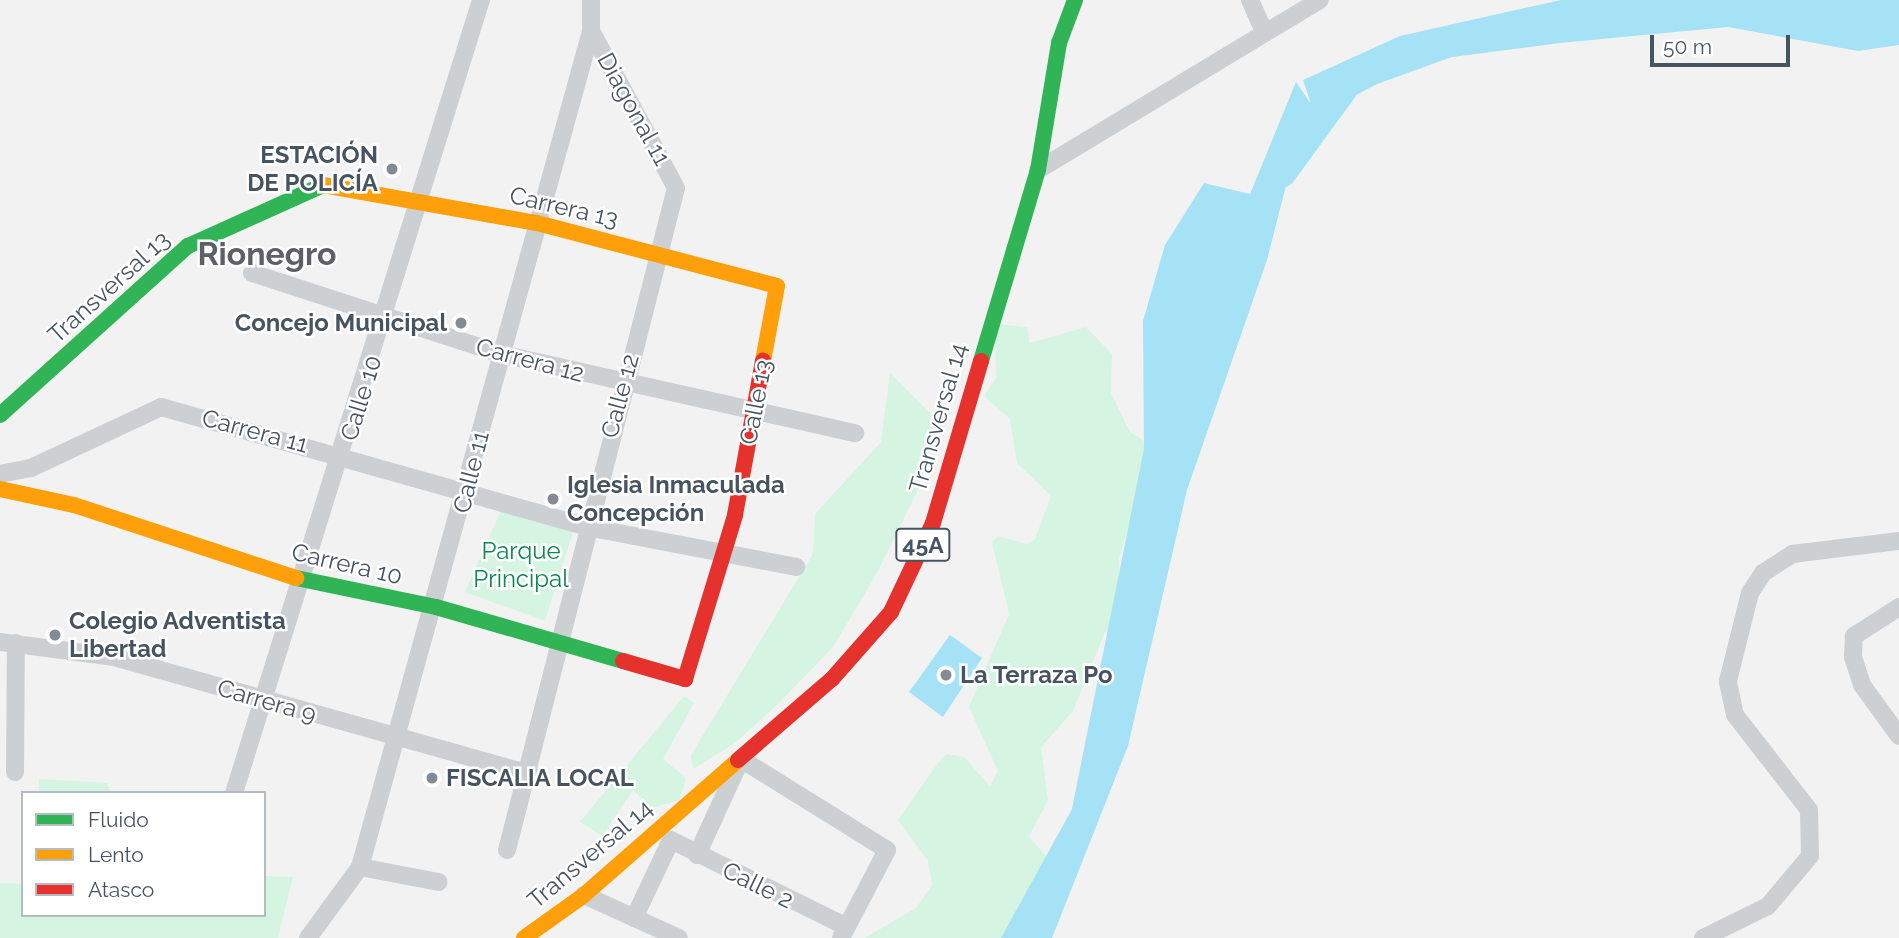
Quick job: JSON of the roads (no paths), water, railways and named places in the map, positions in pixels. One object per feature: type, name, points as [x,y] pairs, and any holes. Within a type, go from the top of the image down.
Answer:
[{"type":"main road","name":"Transversal 14","points":[[524,938],[584,895],[832,679],[891,612],[933,523],[1038,170],[1059,43],[1075,0]]},
{"type":"main road","name":"Carrera 13","points":[[339,184],[537,223],[662,253],[777,286]]},
{"type":"main road","name":"Transversal 13","points":[[0,415],[188,246],[320,185],[339,184]]},
{"type":"main road","name":"Calle 13","points":[[685,679],[725,552],[777,286]]},
{"type":"main road","name":"Carrera 10","points":[[0,489],[74,505],[300,579],[436,607],[685,679]]},
{"type":"street","name":"Calle 10","points":[[235,791],[265,701],[300,579],[343,456],[481,0]]},
{"type":"street","points":[[591,0],[591,32]]},
{"type":"street","points":[[1250,0],[1264,32]]},
{"type":"street","points":[[1038,170],[1320,0]]},
{"type":"street","name":"Diagonal 11","points":[[591,32],[676,188]]},
{"type":"street","name":"Calle 11","points":[[308,938],[360,867],[395,737],[436,607],[501,354],[591,32]]},
{"type":"street","name":"Calle 12","points":[[507,850],[531,774],[622,383],[662,253],[676,188]]},
{"type":"street","name":"Carrera 12","points":[[252,273],[501,354],[855,433]]},
{"type":"street","name":"Carrera 11","points":[[0,474],[31,468],[161,407],[343,456],[465,495],[587,527],[796,566]]},
{"type":"street","points":[[1703,938],[1768,906],[1810,856],[1809,810],[1735,715],[1728,681],[1750,593],[1763,573],[1792,554],[1899,541]]},
{"type":"street","points":[[1899,607],[1854,636],[1853,657],[1862,685],[1899,736]]},
{"type":"street","points":[[8,642],[15,772]]},
{"type":"street","name":"Carrera 9","points":[[8,642],[114,657],[531,774]]},
{"type":"street","points":[[697,855],[741,759],[887,850],[844,932]]},
{"type":"street","name":"Calle 2","points":[[634,918],[671,841],[844,932]]},
{"type":"street","points":[[360,867],[439,882]]},
{"type":"street","points":[[584,895],[679,938]]},
{"type":"water","points":[[1561,0],[1899,0],[1899,45],[1858,51],[1728,27],[1560,43],[1452,57],[1377,84],[1316,116],[1293,158],[1267,260],[1187,490],[1128,746],[1052,938],[1001,938],[1072,809],[1144,449],[1143,321],[1165,245],[1204,183],[1250,194],[1296,82],[1311,104],[1303,80],[1400,36]]},
{"type":"water","name":"La Terraza Po","points":[[950,635],[982,658],[943,717],[909,692]]},
{"type":"waterway","points":[[1280,171],[1347,79]]},
{"type":"place","name":"ESTACIÓN DE POLICÍA","points":[[392,169]]},
{"type":"place","name":"Concejo Municipal","points":[[461,323]]},
{"type":"place","name":"Iglesia Inmaculada Concepción","points":[[553,499]]},
{"type":"place","name":"Colegio Adventista Libertad","points":[[55,635]]},
{"type":"place","name":"La Terraza Po","points":[[946,675]]},
{"type":"place","name":"FISCALIA LOCAL","points":[[432,778]]},
{"type":"district","name":"Rionegro","points":[[267,254]]},
{"type":"park label","name":"Parque Principal","points":[[521,565]]}]
